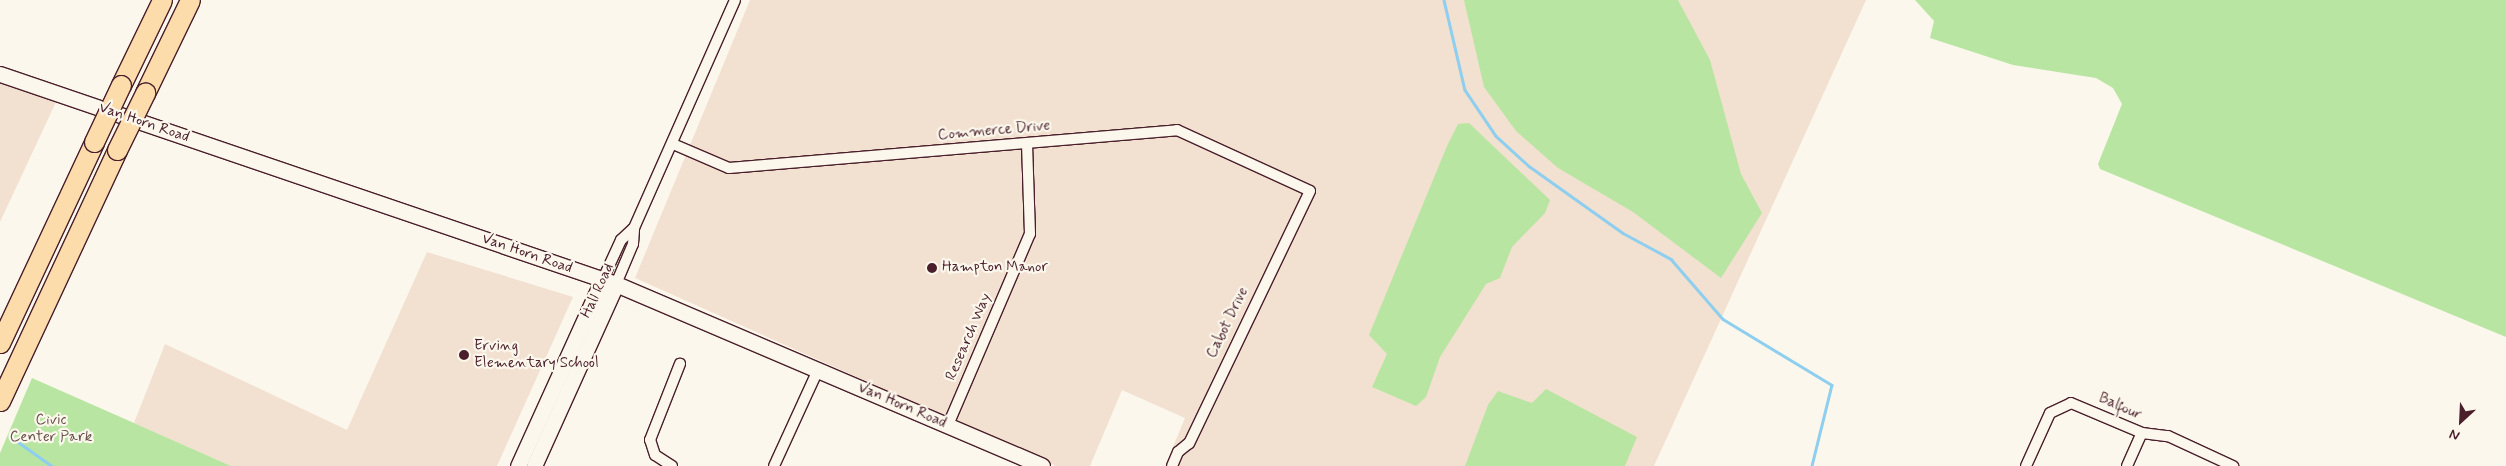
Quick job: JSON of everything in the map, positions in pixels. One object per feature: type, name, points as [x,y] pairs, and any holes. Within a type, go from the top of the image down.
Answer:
[{"type":"highway","points":[[0,343],[162,0]]},
{"type":"highway","points":[[0,401],[144,93],[190,0]]},
{"type":"main road","name":"Van Horn Road","points":[[0,74],[610,282],[1042,466]]},
{"type":"main road","name":"Hall Road","points":[[518,466],[610,282]]},
{"type":"main road","name":"Hall Road","points":[[534,466],[610,282]]},
{"type":"street","name":"Hall Road","points":[[610,282],[622,240],[634,228],[673,144],[735,0]]},
{"type":"street","name":"Commerce Drive","points":[[673,144],[729,168],[1177,130],[1310,191]]},
{"type":"street","name":"Research Way","points":[[948,425],[1030,234],[1027,144]]},
{"type":"street","name":"Cabot Drive","points":[[1172,466],[1178,452],[1189,443],[1310,191]]},
{"type":"street","name":"Hall Road","points":[[610,282],[633,244],[634,228]]},
{"type":"street","points":[[672,466],[652,451],[654,428],[680,364]]},
{"type":"street","points":[[774,466],[818,370]]},
{"type":"street","name":"Balfour","points":[[2026,466],[2050,413],[2064,404],[2077,404],[2142,433],[2168,436],[2234,466]]},
{"type":"street","points":[[2127,466],[2142,433]]},
{"type":"shaded area","points":[[750,0],[1866,0],[1654,466],[1165,466],[1185,418],[1122,390],[1090,466],[1056,466],[635,278]]},
{"type":"shaded area","points":[[0,83],[56,102],[0,222]]},
{"type":"shaded area","name":"Erving Elementary School","points":[[427,252],[573,297],[497,466],[231,466],[134,423],[165,344],[347,430]]},
{"type":"green space","points":[[1464,0],[1678,0],[1710,60],[1741,174],[1762,213],[1721,278],[1633,212],[1558,168],[1516,131],[1484,87]]},
{"type":"green space","points":[[1915,0],[2506,0],[2506,337],[2100,169],[2098,164],[2122,104],[2113,88],[2096,78],[2013,65],[1930,38],[1934,21]]},
{"type":"green space","points":[[1469,123],[1550,200],[1545,213],[1512,247],[1500,278],[1486,284],[1440,357],[1426,397],[1416,406],[1372,387],[1387,354],[1369,335],[1447,146],[1458,124]]},
{"type":"green space","name":"Civic Center Park","points":[[32,378],[231,466],[0,466],[0,453]]},
{"type":"green space","points":[[1546,389],[1637,437],[1625,466],[1465,466],[1488,405],[1498,391],[1532,403]]},
{"type":"waterway","points":[[1444,0],[1465,90],[1496,136],[1529,166],[1623,233],[1671,259],[1723,319],[1832,385],[1812,466]]},
{"type":"waterway","points":[[14,439],[52,466]]},
{"type":"place","name":"Hampton Manor","points":[[932,268]]},
{"type":"place","name":"Erving Elementary School","points":[[464,355]]}]
